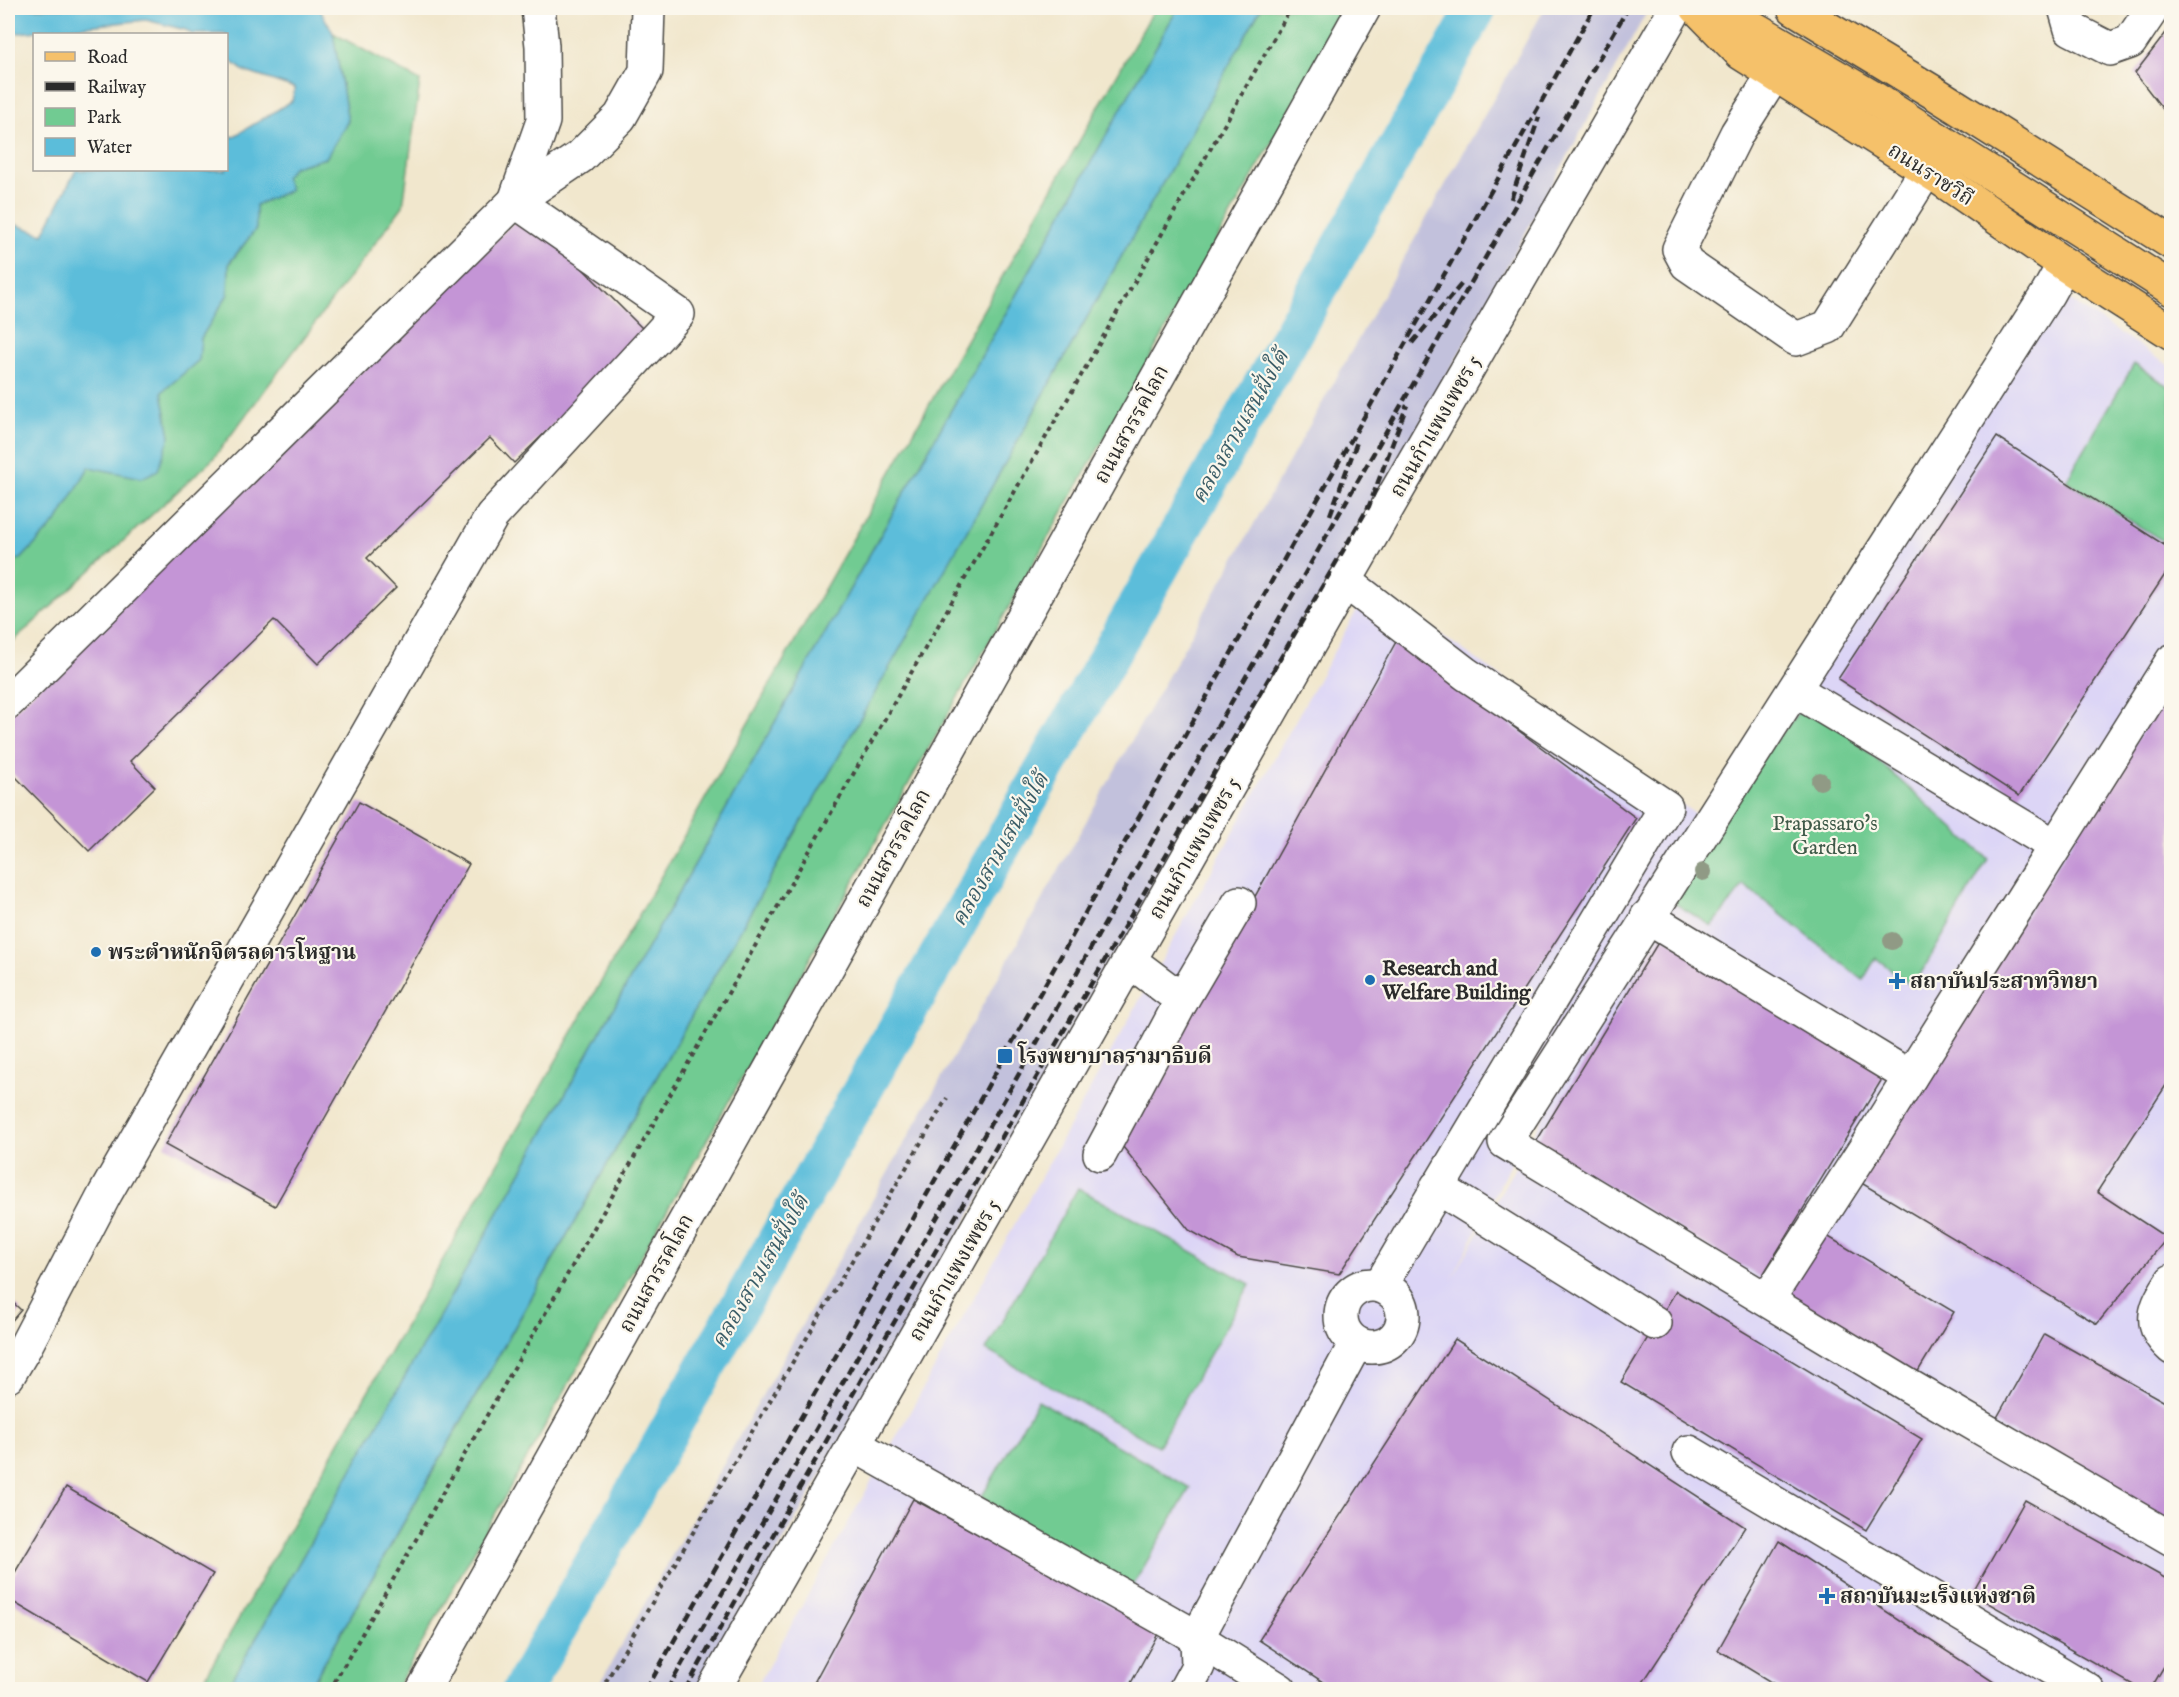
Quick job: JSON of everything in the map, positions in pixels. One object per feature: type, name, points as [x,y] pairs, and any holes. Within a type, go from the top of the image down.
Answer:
[{"type":"main road","points":[[1794,8],[1933,92],[2172,243]]},
{"type":"main road","points":[[1704,14],[1752,27],[1875,99],[2172,289]]},
{"type":"main road","name":"ถนนราชวิถี","points":[[1704,14],[1741,53],[1926,171],[2172,333]]},
{"type":"street","points":[[515,201],[543,121],[542,46],[538,8]]},
{"type":"street","points":[[8,702],[515,201],[580,157],[620,117],[646,71],[648,8]]},
{"type":"street","name":"ถนนสวรรคโลก","points":[[423,1689],[1364,8]]},
{"type":"street","name":"ถนนกำแพงเพชร 5","points":[[713,1689],[1345,581],[1676,8]]},
{"type":"street","points":[[2065,8],[2071,29],[2110,49],[2130,42],[2153,8]]},
{"type":"street","points":[[1775,74],[1737,134],[1679,249],[1687,264],[1796,339],[1828,327],[1926,171]]},
{"type":"street","points":[[8,1376],[105,1194],[492,516],[678,314],[515,201]]},
{"type":"street","points":[[2064,264],[2048,293],[1505,1142],[1909,1386],[2172,1539]]},
{"type":"street","points":[[1345,581],[1466,674],[1666,807],[1437,1187],[1380,1286]]},
{"type":"street","points":[[1768,1299],[2172,661]]},
{"type":"street","points":[[1795,690],[2055,846]]},
{"type":"street","points":[[1100,1154],[1182,1000],[1239,903]]},
{"type":"street","points":[[1647,917],[1910,1077]]},
{"type":"street","points":[[1130,961],[1182,1000]]},
{"type":"street","points":[[1437,1187],[1654,1323]]},
{"type":"street","points":[[2172,1281],[2163,1295],[2154,1321],[2160,1338],[2172,1348]]},
{"type":"street","points":[[1370,1284],[1380,1286],[1397,1297],[1403,1317],[1401,1327],[1386,1343],[1376,1346],[1356,1343],[1343,1328],[1342,1308],[1345,1299],[1360,1286],[1370,1284]]},
{"type":"street","points":[[1185,1689],[1198,1666],[1197,1638],[1356,1343]]},
{"type":"street","points":[[854,1445],[1197,1638],[1280,1689]]},
{"type":"street","points":[[1689,1452],[2088,1689]]},
{"type":"path","points":[[330,1689],[1291,8]]},
{"type":"path","points":[[601,1689],[947,1098]]},
{"type":"shaded area","points":[[1545,8],[1649,8],[1382,494],[699,1689],[596,1690]]},
{"type":"shaded area","points":[[2058,292],[2171,367],[2171,1689],[755,1690],[1371,585],[1712,826]],"holes":[[[1635,959],[1451,1281],[1526,1134]]]},
{"type":"green space","points":[[1155,8],[1178,8],[467,1268],[227,1689],[198,1690]]},
{"type":"green space","points":[[1261,8],[1348,8],[396,1689],[309,1690],[968,529]]},
{"type":"green space","points":[[333,33],[420,81],[403,206],[213,459],[8,646],[8,561],[21,559],[58,520],[89,467],[142,478],[170,436],[162,392],[199,360],[201,338],[228,294],[229,264],[256,229],[256,205],[290,190],[285,177],[293,167],[326,158],[348,121]]},
{"type":"green space","points":[[2134,364],[2171,388],[2171,546],[2066,481]]},
{"type":"green space","name":"Prapassaro's Garden","points":[[1809,699],[1988,859],[1913,987],[1876,958],[1863,980],[1744,885],[1712,926],[1654,891]]},
{"type":"green space","points":[[1078,1188],[1250,1284],[1158,1446],[986,1350]]},
{"type":"green space","points":[[1038,1400],[1190,1488],[1132,1587],[981,1498]]},
{"type":"water","points":[[8,8],[319,8],[333,33],[348,121],[326,158],[293,167],[285,177],[290,190],[256,205],[256,229],[229,263],[228,294],[201,338],[199,360],[162,392],[170,436],[158,470],[142,478],[89,467],[58,520],[21,559],[8,561],[8,222],[43,234],[75,171],[228,171],[228,135],[233,137],[292,101],[295,88],[244,71],[228,59],[228,33],[190,33],[146,20],[18,33],[8,31]]},
{"type":"water","points":[[1178,8],[1261,8],[309,1689],[227,1689],[467,1268]]},
{"type":"building","points":[[2172,25],[2172,121],[2135,73]]},
{"type":"building","points":[[525,211],[647,333],[514,463],[490,438],[367,558],[396,588],[318,664],[274,620],[130,761],[155,787],[89,851],[8,769],[8,717]]},
{"type":"building","points":[[1997,437],[2172,550],[2172,564],[2019,796],[1838,679]]},
{"type":"building","name":"Research and Welfare Building","points":[[1397,640],[1636,818],[1339,1274],[1238,1257],[1189,1230],[1119,1142]]},
{"type":"building","points":[[2172,684],[2172,1076],[2097,1192],[2167,1238],[2097,1324],[1858,1181]]},
{"type":"building","points":[[359,802],[469,864],[275,1206],[165,1145]]},
{"type":"building","points":[[1662,936],[1887,1071],[1761,1278],[1536,1142]]},
{"type":"building","points":[[1822,1233],[1954,1312],[1911,1383],[1779,1305]]},
{"type":"building","points":[[1676,1291],[1922,1439],[1866,1530],[1621,1382]]},
{"type":"building","points":[[8,1298],[21,1310],[8,1325]]},
{"type":"building","points":[[2044,1334],[2172,1406],[2172,1516],[2169,1522],[1994,1423]]},
{"type":"building","points":[[1455,1339],[1745,1527],[1638,1690],[1335,1690],[1259,1640]]},
{"type":"building","points":[[66,1487],[213,1574],[148,1682],[8,1599],[8,1584]]},
{"type":"building","points":[[913,1499],[1159,1632],[1127,1690],[810,1690]]},
{"type":"building","points":[[2025,1500],[2172,1582],[2172,1653],[2150,1690],[2142,1690],[1972,1594]]},
{"type":"building","name":"สถาบันมะเร็งแห่งชาติ","points":[[1779,1541],[2006,1690],[1784,1690],[1718,1650]]},
{"type":"building","points":[[2172,1672],[2172,1690],[2160,1690]]},
{"type":"waterway","name":"คลองสามเสนฝั่งใต้","points":[[522,1690],[1477,8]]},
{"type":"railway","points":[[646,1690],[1594,8]]},
{"type":"railway","points":[[667,1690],[1628,8]]},
{"type":"railway","points":[[1511,199],[1539,117]]},
{"type":"railway","points":[[1412,343],[1464,281]]},
{"type":"railway","points":[[685,1690],[874,1357],[1369,506],[1407,405]]},
{"type":"railway","points":[[1330,515],[1357,442]]},
{"type":"place","name":"พระตำหนักจิตรลดารโหฐาน","points":[[96,952]]},
{"type":"place","name":"Research and Welfare Building","points":[[1370,980]]},
{"type":"place","name":"สถาบันประสาทวิทยา","points":[[1897,981]]},
{"type":"place","name":"โรงพยาบาลรามาธิบดี","points":[[1005,1056]]},
{"type":"place","name":"สถาบันมะเร็งแห่งชาติ","points":[[1827,1596]]}]
